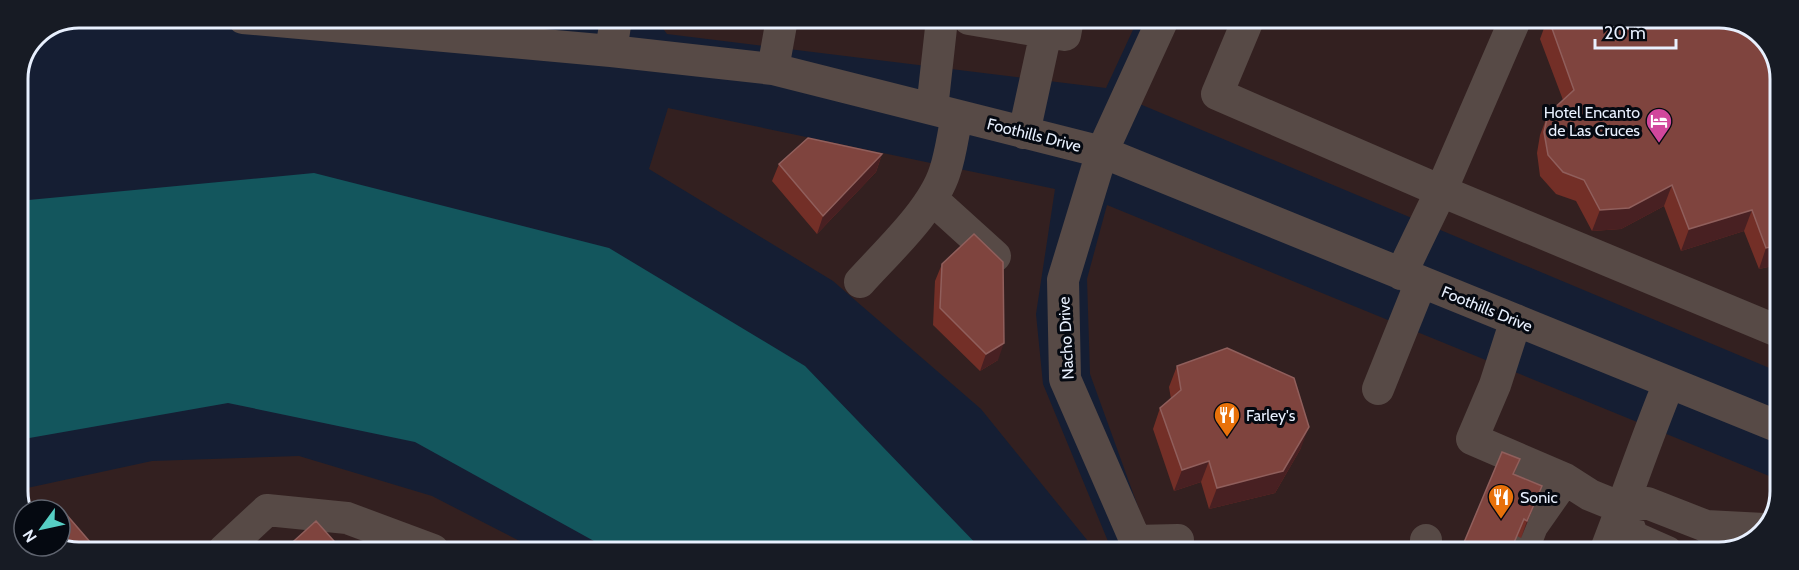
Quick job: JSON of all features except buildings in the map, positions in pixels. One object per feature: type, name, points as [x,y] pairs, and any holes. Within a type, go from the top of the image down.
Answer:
[{"type":"street","name":"Foothills Drive","points":[[357,28],[611,51],[773,69],[1102,152],[1770,423]]},
{"type":"street","points":[[611,51],[615,28]]},
{"type":"street","points":[[773,69],[780,28]]},
{"type":"street","points":[[860,282],[932,199],[945,172],[942,28]]},
{"type":"street","points":[[1024,133],[1056,28]]},
{"type":"street","name":"Nacho Drive","points":[[1135,542],[1065,379],[1063,279],[1102,152],[1159,28]]},
{"type":"street","points":[[1245,28],[1217,94],[1441,191],[1770,328]]},
{"type":"street","points":[[1378,388],[1411,278],[1441,191],[1512,28]]},
{"type":"street","points":[[932,199],[995,256]]},
{"type":"street","points":[[1515,320],[1495,385],[1472,439],[1565,479],[1590,495],[1622,508],[1647,503],[1706,526],[1753,528]]},
{"type":"street","points":[[1609,542],[1646,438],[1669,383]]},
{"type":"street","points":[[1526,542],[1532,526],[1565,479]]},
{"type":"street","points":[[1622,508],[1634,537],[1645,542]]},
{"type":"street","points":[[233,542],[267,510],[347,518],[412,542]]},
{"type":"street","points":[[1164,542],[1178,540]]},
{"type":"shaded area","points":[[663,28],[1134,28],[1106,88],[667,34]]},
{"type":"shaded area","points":[[1171,28],[1719,28],[1742,34],[1753,41],[1761,50],[1770,70],[1770,368],[1135,102]]},
{"type":"shaded area","points":[[668,108],[1055,189],[1036,314],[1043,384],[1108,542],[1089,542],[981,409],[833,281],[649,169]]},
{"type":"shaded area","points":[[314,173],[609,248],[805,366],[974,542],[596,542],[415,442],[228,403],[29,438],[28,200]]},
{"type":"shaded area","points":[[1107,205],[1770,476],[1767,510],[1758,524],[1750,531],[1736,539],[1719,542],[1151,542],[1090,374],[1087,279]]},
{"type":"shaded area","points":[[299,456],[432,496],[521,542],[80,542],[72,541],[72,498],[30,498],[29,488],[152,461]]},
{"type":"tunnel","points":[[1706,526],[1722,542]]},
{"type":"place","name":"Hotel Encanto de Las Cruces","points":[[1659,144]]},
{"type":"place","name":"Farley's","points":[[1227,438]]},
{"type":"place","name":"Sonic","points":[[1501,520]]}]
